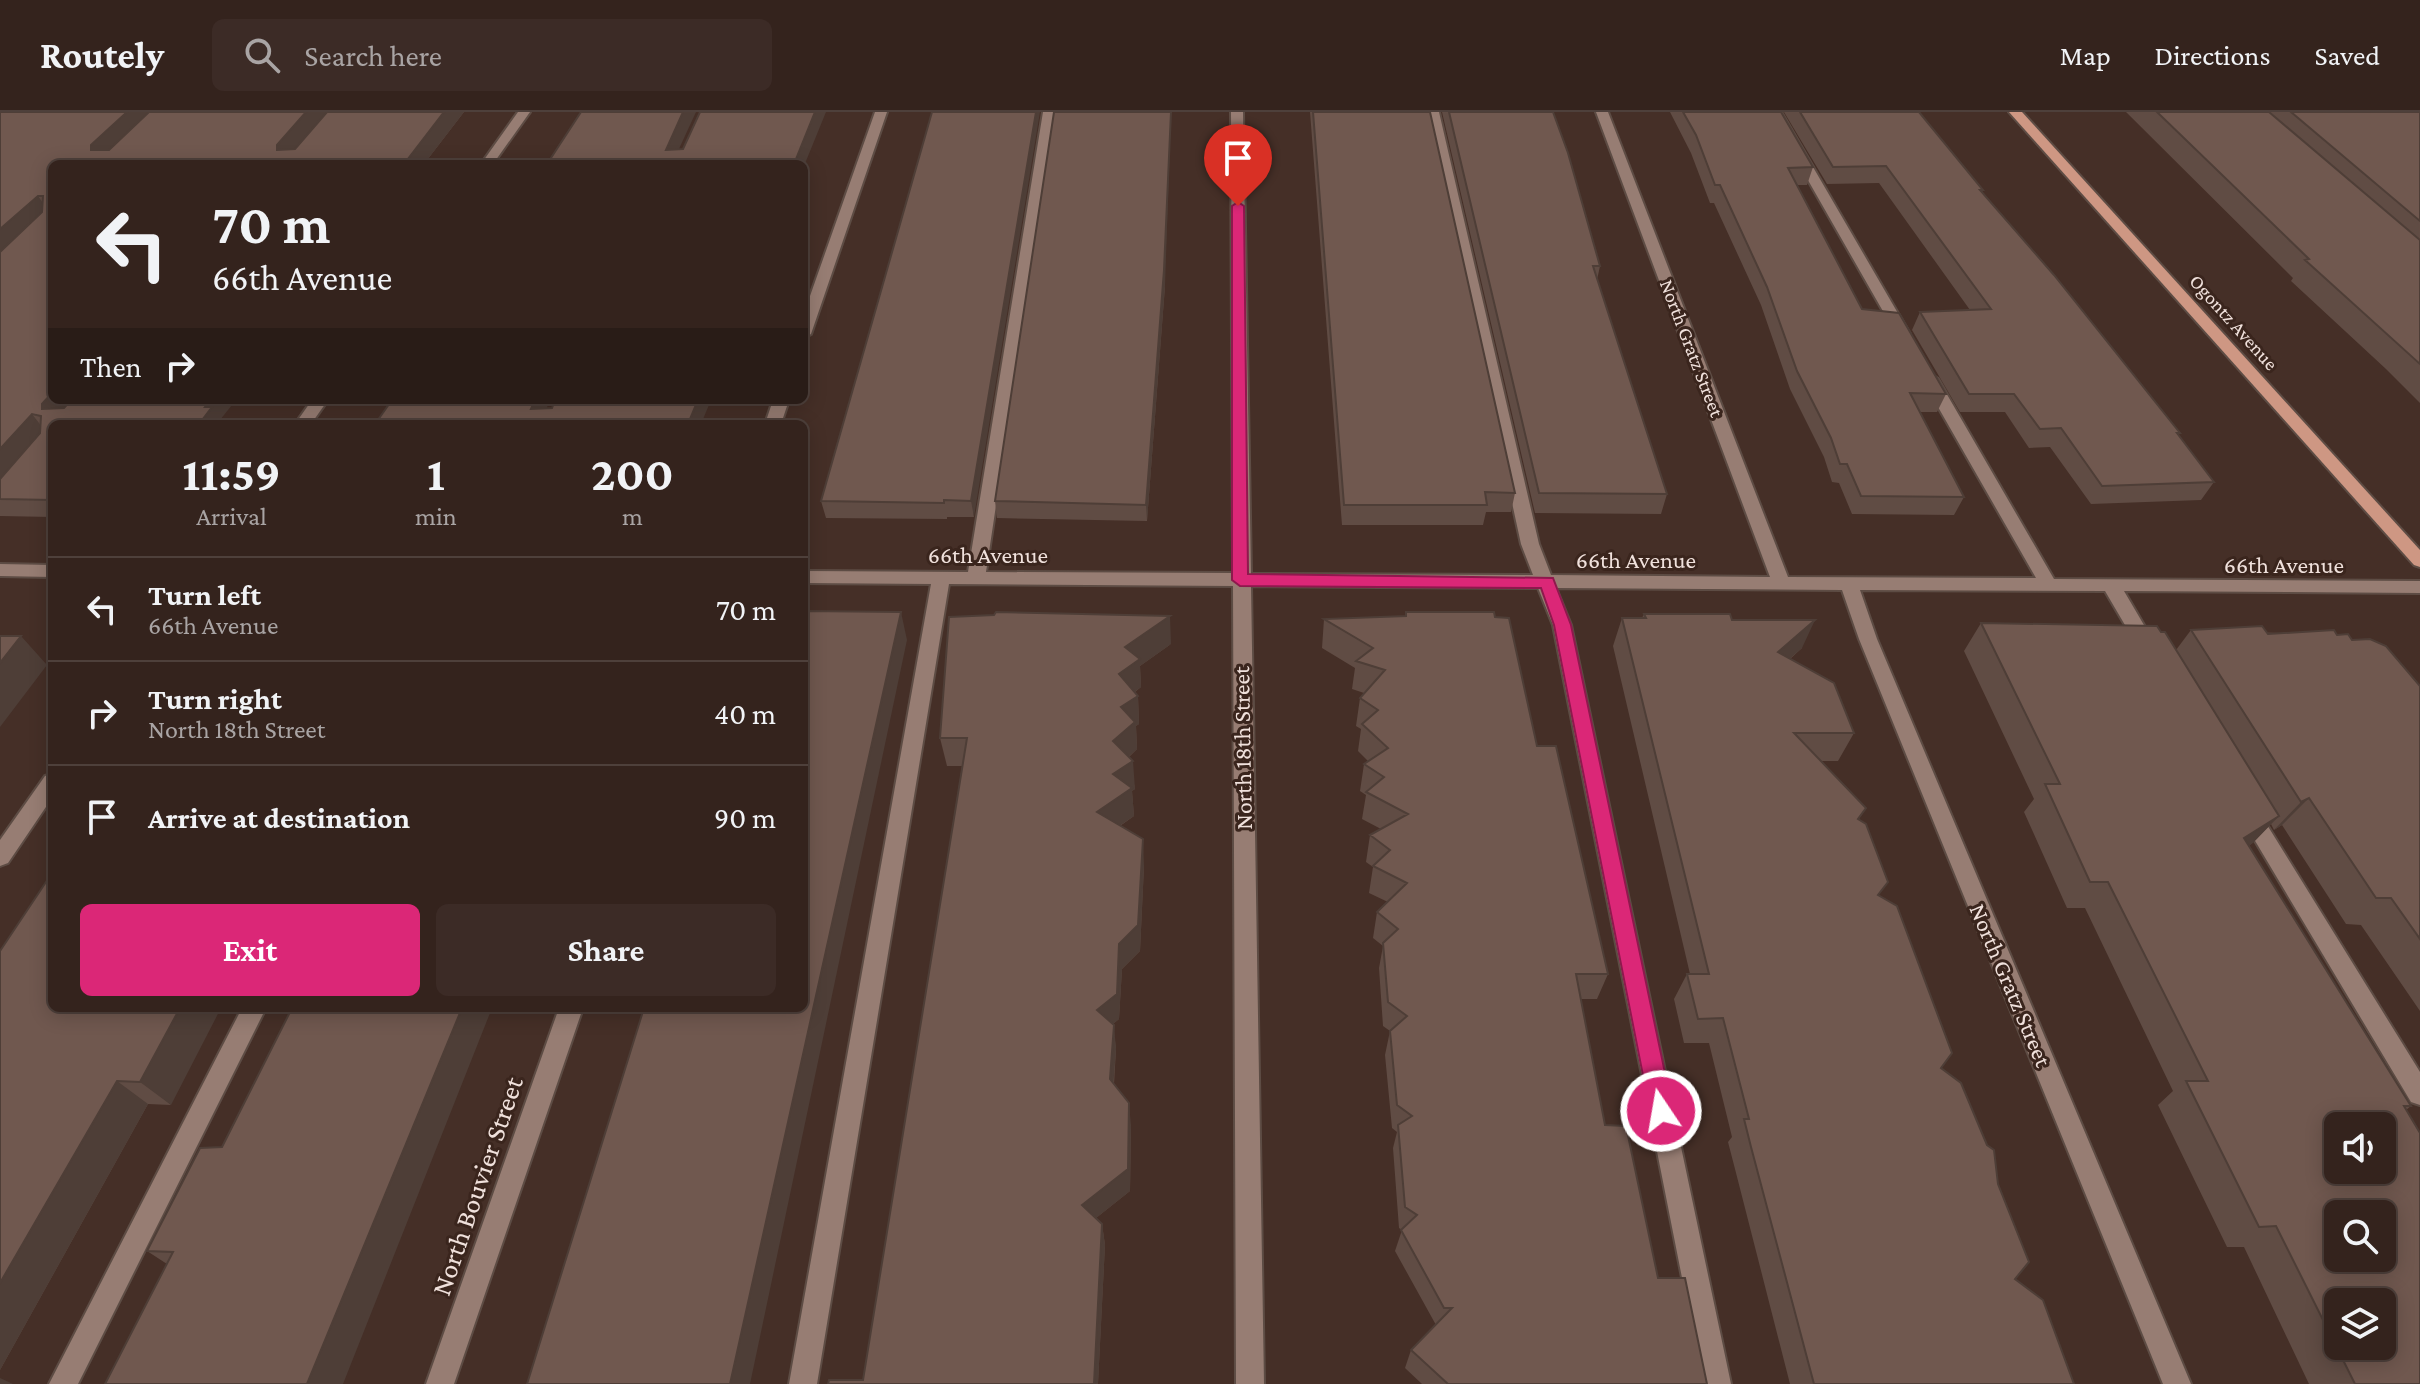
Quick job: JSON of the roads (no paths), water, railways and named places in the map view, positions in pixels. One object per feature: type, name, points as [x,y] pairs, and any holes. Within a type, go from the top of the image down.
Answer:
[{"type":"main road","name":"Ogontz Avenue","points":[[2015,112],[2420,561]]},
{"type":"street","points":[[490,160],[524,112]]},
{"type":"street","points":[[808,322],[881,112]]},
{"type":"street","points":[[976,578],[1049,112]]},
{"type":"street","name":"North 18th Street","points":[[1237,112],[1250,1384]]},
{"type":"street","points":[[1433,112],[1530,544],[1562,625],[1717,1384]]},
{"type":"street","name":"North Gratz Street","points":[[1602,112],[1782,584]]},
{"type":"street","points":[[1775,112],[1908,343]]},
{"type":"street","points":[[1924,370],[2050,587]]},
{"type":"street","points":[[0,570],[48,571]]},
{"type":"street","name":"66th Avenue","points":[[808,577],[2420,587]]},
{"type":"street","points":[[803,1384],[941,577]]},
{"type":"street","name":"North Gratz Street","points":[[1849,585],[1868,639],[2177,1384]]},
{"type":"street","points":[[2112,587],[2160,667]]},
{"type":"street","points":[[0,857],[48,788]]},
{"type":"street","points":[[2242,801],[2420,1094]]},
{"type":"street","points":[[63,1384],[252,1012]]},
{"type":"street","name":"North Bouvier Street","points":[[440,1384],[570,1012]]}]
